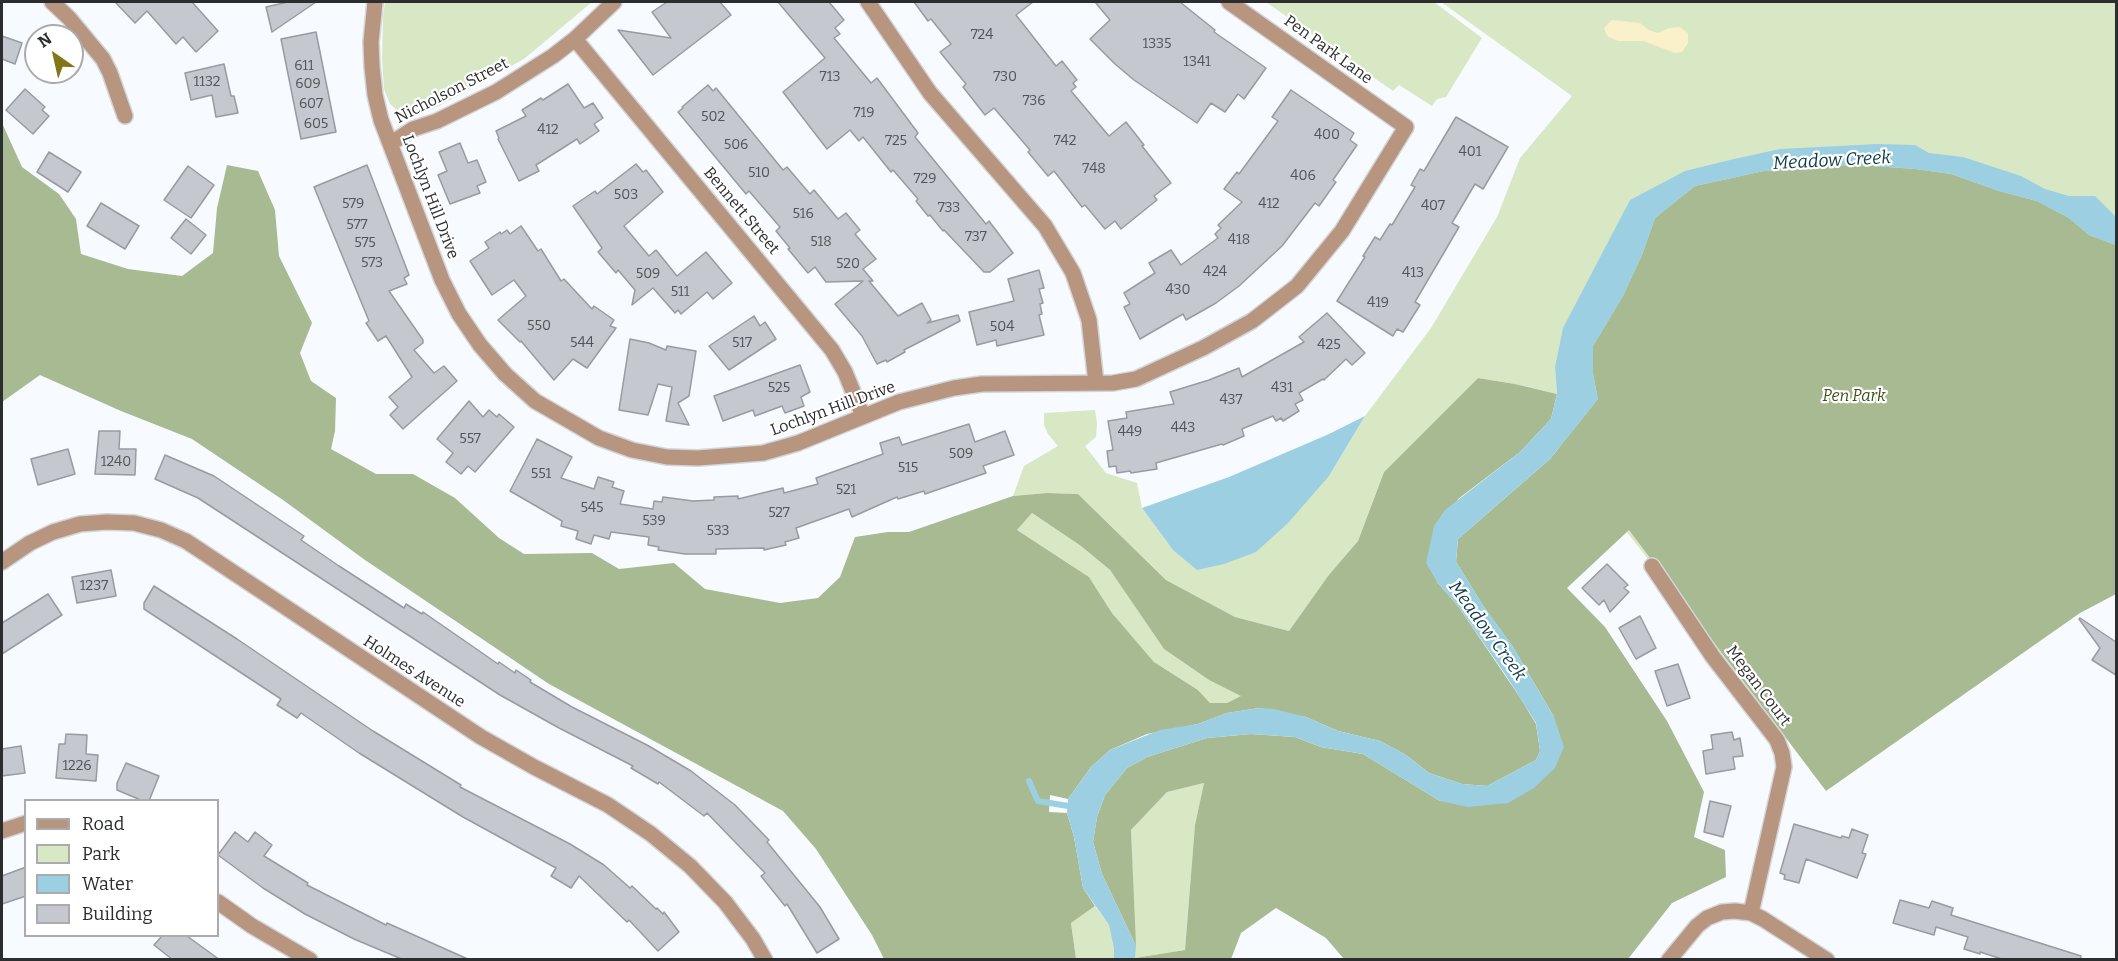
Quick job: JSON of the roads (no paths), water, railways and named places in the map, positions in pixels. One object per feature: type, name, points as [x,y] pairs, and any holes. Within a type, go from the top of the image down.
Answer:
[{"type":"street","points":[[52,2],[69,18],[103,60],[125,116]]},
{"type":"street","name":"Lochlyn Hill Drive","points":[[375,2],[371,42],[375,95],[390,144],[419,222],[459,314],[480,345],[505,374],[535,401],[599,438],[632,450],[667,457],[698,458],[763,453],[798,443],[899,402],[954,388],[982,384],[1096,383],[1136,379],[1203,348],[1252,321],[1297,286],[1342,231],[1406,128]]},
{"type":"street","name":"Nicholson Street","points":[[390,144],[412,129],[437,121],[496,92],[554,56],[614,2]]},
{"type":"street","points":[[868,2],[930,93],[1045,226],[1073,273],[1089,320],[1096,383]]},
{"type":"street","name":"Pen Park Lane","points":[[1229,2],[1406,128]]},
{"type":"street","name":"Bennett Street","points":[[575,39],[832,350],[845,372],[863,416]]},
{"type":"street","name":"Holmes Avenue","points":[[2,562],[30,543],[53,532],[80,524],[134,523],[161,530],[186,541],[481,737],[619,811],[651,834],[690,866],[725,902],[753,939],[765,960]]},
{"type":"street","name":"Megan Court","points":[[1652,566],[1713,657],[1777,740],[1782,753],[1784,767],[1751,913]]},
{"type":"street","points":[[2,831],[24,824]]},
{"type":"street","points":[[219,903],[252,926],[310,960]]},
{"type":"street","points":[[1669,960],[1697,926],[1707,918],[1722,912],[1735,911],[1751,913],[1763,919],[1827,960]]},
{"type":"water","name":"Meadow Creek","points":[[1877,144],[1915,145],[1929,153],[1963,157],[2021,176],[2045,189],[2069,196],[2095,196],[2116,217],[2116,245],[2089,235],[2069,218],[2037,201],[1999,191],[1951,174],[1874,166],[1813,166],[1764,171],[1695,186],[1655,218],[1642,255],[1623,296],[1593,346],[1593,374],[1598,399],[1550,459],[1458,539],[1456,562],[1484,607],[1513,647],[1554,717],[1564,747],[1555,768],[1534,788],[1508,803],[1468,807],[1440,801],[1363,754],[1321,747],[1295,737],[1251,734],[1207,738],[1147,757],[1127,768],[1105,795],[1097,817],[1093,842],[1102,874],[1136,946],[1135,959],[1114,959],[1109,925],[1083,888],[1074,837],[1067,813],[1068,799],[1091,767],[1110,750],[1160,730],[1198,724],[1227,713],[1259,708],[1274,709],[1306,717],[1338,731],[1380,741],[1406,755],[1429,773],[1462,784],[1487,786],[1536,760],[1540,751],[1536,723],[1505,674],[1458,606],[1437,582],[1426,563],[1434,526],[1445,510],[1520,452],[1551,419],[1557,394],[1555,367],[1563,328],[1630,200],[1685,171],[1734,159],[1780,149]]},
{"type":"water","points":[[1365,416],[1329,476],[1288,523],[1256,552],[1224,564],[1197,570],[1173,550],[1142,508],[1229,477]]},
{"type":"waterway","points":[[1029,781],[1038,801],[1068,806]]},
{"type":"park label","name":"Pen Park","points":[[1854,397]]}]
